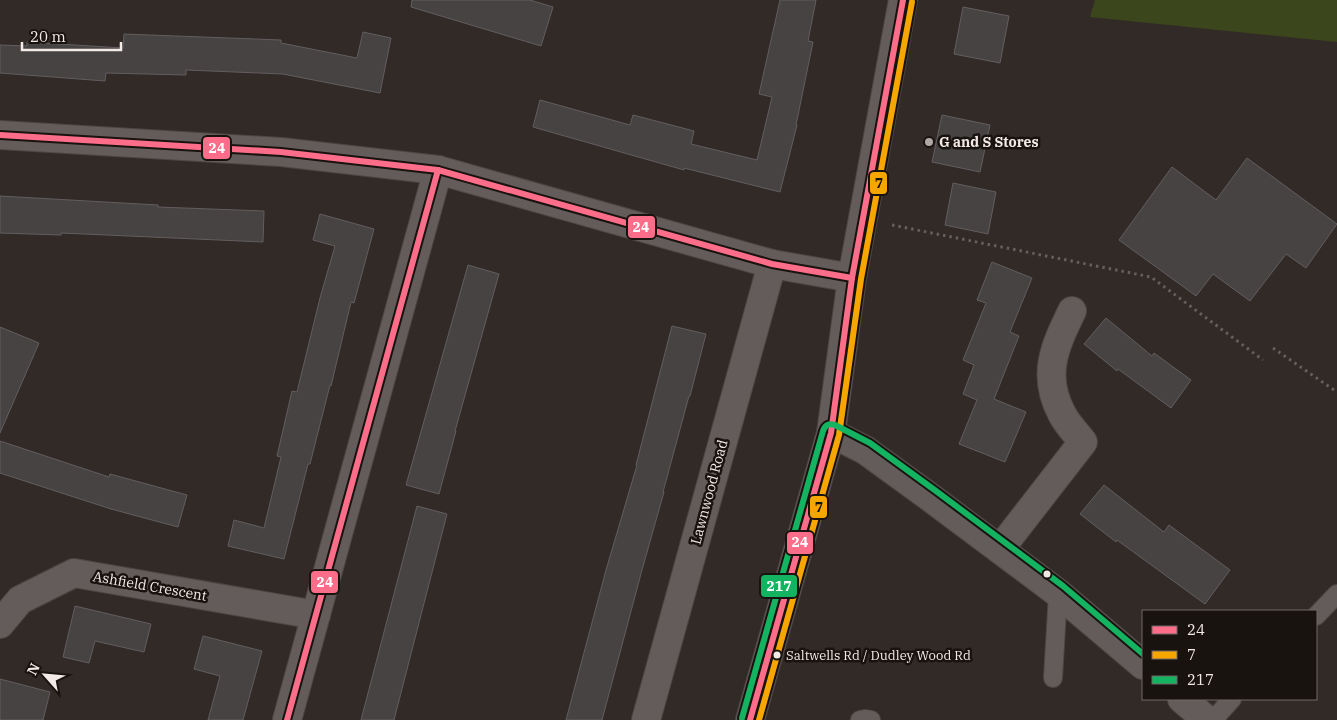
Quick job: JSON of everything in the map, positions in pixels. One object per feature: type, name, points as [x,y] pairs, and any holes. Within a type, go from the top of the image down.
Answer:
[{"type":"street","points":[[750,720],[831,434],[852,278],[903,0]]},
{"type":"street","points":[[0,135],[281,152],[438,170],[772,264],[852,278]]},
{"type":"street","points":[[287,720],[438,170]]},
{"type":"street","name":"Lawnwood Road","points":[[646,720],[772,264]]},
{"type":"street","points":[[1000,549],[1083,442],[1062,414],[1054,391],[1051,364],[1058,338],[1072,310]]},
{"type":"street","points":[[831,434],[866,450],[1000,549],[1058,593],[1142,664]]},
{"type":"street","name":"Ashfield Crescent","points":[[0,624],[20,600],[74,573],[316,615]]},
{"type":"street","points":[[1183,700],[1207,720]]},
{"type":"lane","points":[[1053,678],[1058,593]]},
{"type":"lane","points":[[1317,615],[1337,594]]},
{"type":"lane","points":[[1213,720],[1231,700]]},
{"type":"lane","points":[[860,720],[871,720]]},
{"type":"path","points":[[889,225],[1151,276],[1263,360]]},
{"type":"path","points":[[1274,348],[1337,392]]},
{"type":"green space","points":[[1095,0],[1337,0],[1337,42],[1090,17]]},
{"type":"building","points":[[412,0],[530,0],[553,7],[541,46],[411,7]]},
{"type":"building","points":[[780,0],[816,0],[808,41],[813,42],[797,125],[780,192],[684,168],[684,170],[533,127],[540,100],[630,125],[633,115],[694,131],[691,144],[757,160],[772,97],[759,94]]},
{"type":"building","points":[[963,7],[1009,16],[1000,63],[954,54]]},
{"type":"building","points":[[363,32],[391,38],[380,93],[283,74],[186,70],[186,75],[106,73],[105,81],[0,73],[0,45],[27,46],[27,42],[123,48],[124,34],[281,40],[281,43],[357,58]]},
{"type":"building","points":[[942,115],[990,125],[980,172],[932,162]]},
{"type":"building","points":[[1247,158],[1337,224],[1306,268],[1286,254],[1250,301],[1213,274],[1196,296],[1119,240],[1172,167],[1216,200]]},
{"type":"building","points":[[953,183],[996,192],[988,234],[945,225]]},
{"type":"building","points":[[0,196],[158,205],[158,207],[264,211],[263,242],[61,233],[61,235],[0,233]]},
{"type":"building","points":[[320,214],[374,229],[354,303],[351,302],[331,386],[310,464],[308,464],[284,559],[228,546],[234,520],[264,528],[281,457],[277,456],[292,391],[297,392],[335,246],[313,240]]},
{"type":"building","points":[[992,262],[1032,278],[1010,332],[1019,336],[994,399],[1026,412],[1005,462],[959,444],[977,400],[963,394],[974,365],[963,360],[986,303],[977,300]]},
{"type":"building","points":[[468,265],[499,274],[439,494],[406,485]]},
{"type":"building","points":[[1106,318],[1152,356],[1154,353],[1191,380],[1171,408],[1118,369],[1117,371],[1084,344]]},
{"type":"building","points":[[672,326],[706,334],[690,396],[602,720],[566,720],[606,570],[637,465]]},
{"type":"building","points":[[0,327],[39,343],[0,433]]},
{"type":"building","points":[[0,441],[109,477],[110,474],[187,495],[178,527],[111,509],[0,473]]},
{"type":"building","points":[[1104,485],[1164,532],[1169,525],[1230,570],[1205,604],[1117,540],[1116,542],[1080,514]]},
{"type":"building","points":[[417,506],[447,514],[394,720],[361,720]]},
{"type":"building","points":[[75,606],[151,624],[144,652],[95,641],[89,663],[63,657]]},
{"type":"building","points":[[203,636],[262,651],[243,720],[208,720],[220,676],[194,669]]},
{"type":"building","points":[[0,679],[50,692],[43,720],[0,720]]},
{"type":"transit line","name":"24","points":[[750,720],[831,433],[852,278],[903,0]]},
{"type":"transit line","name":"7","points":[[759,720],[839,435],[861,279],[912,2]]},
{"type":"transit line","name":"24","points":[[0,135],[281,152],[438,170],[772,264],[852,278]]},
{"type":"transit line","name":"24","points":[[287,720],[438,170]]},
{"type":"transit line","name":"217","points":[[742,718],[823,431],[829,424],[835,425],[870,443],[936,491],[1063,586],[1142,653]]},
{"type":"place","name":"G and S Stores","points":[[929,142]]},
{"type":"place","name":"Saltwells Rd / Dudley Wood Rd","points":[[777,655]]}]
